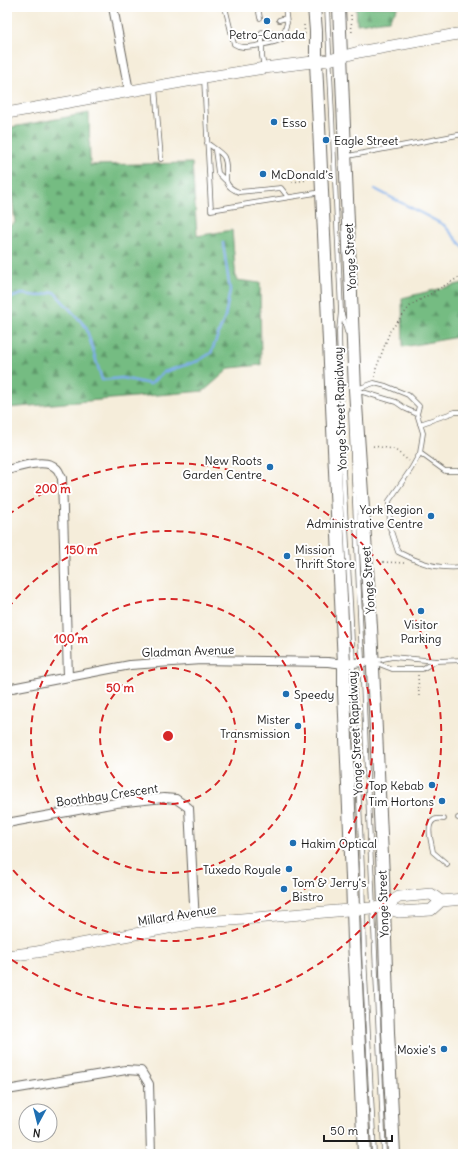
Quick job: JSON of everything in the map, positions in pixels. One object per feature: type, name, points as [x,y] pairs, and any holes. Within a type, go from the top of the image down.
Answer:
[{"type":"main road","name":"Yonge Street","points":[[314,7],[322,192],[349,664],[344,692],[352,878],[368,908],[388,1032],[394,1154]]},
{"type":"main road","name":"Yonge Street","points":[[339,7],[335,59],[345,156],[367,662],[368,908],[364,1154]]},
{"type":"main road","points":[[7,113],[264,68],[335,59],[360,52],[463,33]]},
{"type":"main road","points":[[368,908],[399,897],[431,894],[441,901]]},
{"type":"main road","points":[[368,908],[399,912],[431,910],[441,901],[463,899]]},
{"type":"main road","name":"Millard Avenue","points":[[7,956],[37,952],[195,923],[368,908]]},
{"type":"street","points":[[113,7],[129,91]]},
{"type":"street","points":[[7,470],[36,463],[46,464],[52,465],[57,469],[62,478],[68,677]]},
{"type":"street","name":"Gladman Avenue","points":[[7,689],[130,666],[202,660],[328,662],[349,664],[367,662]]},
{"type":"street","name":"Boothbay Crescent","points":[[7,823],[116,803],[164,798],[176,799],[189,808],[195,923]]},
{"type":"street","points":[[7,1090],[126,1070],[141,1071],[149,1084],[151,1154]]},
{"type":"lane","points":[[225,7],[234,44],[238,47],[244,48],[276,42],[282,39],[286,18],[285,7]]},
{"type":"lane","points":[[258,7],[260,18]]},
{"type":"lane","name":"Yonge Street Rapidway","points":[[327,7],[335,59],[342,311],[338,331],[349,664]]},
{"type":"lane","points":[[279,20],[286,18]]},
{"type":"lane","points":[[264,68],[262,56],[262,33],[272,33]]},
{"type":"lane","points":[[204,78],[210,210],[322,192]]},
{"type":"lane","points":[[155,86],[161,159]]},
{"type":"lane","points":[[345,156],[463,134]]},
{"type":"lane","points":[[207,143],[222,154],[225,159],[226,180],[228,187],[239,192],[281,188],[288,197]]},
{"type":"lane","points":[[215,150],[218,173],[226,180]]},
{"type":"lane","name":"Yonge Street Rapidway","points":[[342,311],[348,337]]},
{"type":"lane","points":[[355,390],[374,383],[408,395],[419,406],[417,414],[423,433],[420,453],[389,501],[390,528],[398,552],[423,564],[450,568],[463,567]]},
{"type":"lane","points":[[355,390],[396,402],[417,414]]},
{"type":"lane","name":"Yonge Street Rapidway","points":[[350,406],[367,662]]},
{"type":"lane","points":[[420,424],[455,412],[463,412]]},
{"type":"lane","points":[[420,453],[445,471],[463,471]]},
{"type":"lane","points":[[367,662],[392,657],[437,661],[463,660]]},
{"type":"lane","points":[[367,662],[392,669],[422,669],[437,661]]},
{"type":"lane","points":[[444,819],[435,819],[432,821],[429,828],[433,852],[447,864]]},
{"type":"lane","points":[[368,908],[374,1154]]},
{"type":"lane","points":[[368,908],[384,1154]]},
{"type":"path","points":[[292,182],[307,180]]},
{"type":"path","points":[[374,383],[376,369],[390,331],[411,304],[463,275]]},
{"type":"path","points":[[373,446],[394,448],[413,465]]},
{"type":"path","points":[[382,562],[423,564]]},
{"type":"path","points":[[419,696],[418,674],[422,669]]},
{"type":"green space","points":[[356,7],[398,7],[389,20],[357,24]]},
{"type":"green space","points":[[89,113],[90,165],[192,163],[197,236],[232,230],[236,280],[260,283],[261,365],[230,368],[204,391],[7,408],[7,227],[15,223],[11,186],[7,182],[7,128]]},
{"type":"green space","points":[[463,283],[463,336],[403,347],[402,298]]},
{"type":"waterway","points":[[375,189],[444,225],[463,247]]},
{"type":"waterway","points":[[7,299],[22,294],[39,296],[54,292],[86,327],[102,380],[122,378],[150,384],[164,372],[198,361],[211,353],[225,317],[230,290],[223,243]]},
{"type":"place","name":"Petro-Canada","points":[[267,21]]},
{"type":"place","name":"Esso","points":[[274,122]]},
{"type":"place","name":"Eagle Street","points":[[326,140]]},
{"type":"place","name":"McDonald's","points":[[263,174]]},
{"type":"place","name":"New Roots Garden Centre","points":[[270,467]]},
{"type":"place","name":"York Region Administrative Centre","points":[[431,516]]},
{"type":"place","name":"Mission Thrift Store","points":[[287,556]]},
{"type":"place","name":"Visitor Parking","points":[[421,611]]},
{"type":"place","name":"Speedy","points":[[286,694]]},
{"type":"place","name":"Mister Transmission","points":[[298,726]]},
{"type":"place","name":"Top Kebab","points":[[432,785]]},
{"type":"place","name":"Tim Hortons","points":[[442,801]]},
{"type":"place","name":"Hakim Optical","points":[[293,843]]},
{"type":"place","name":"Tuxedo Royale","points":[[289,869]]},
{"type":"place","name":"Tom & Jerry's Bistro","points":[[284,889]]},
{"type":"place","name":"Moxie's","points":[[444,1049]]}]
